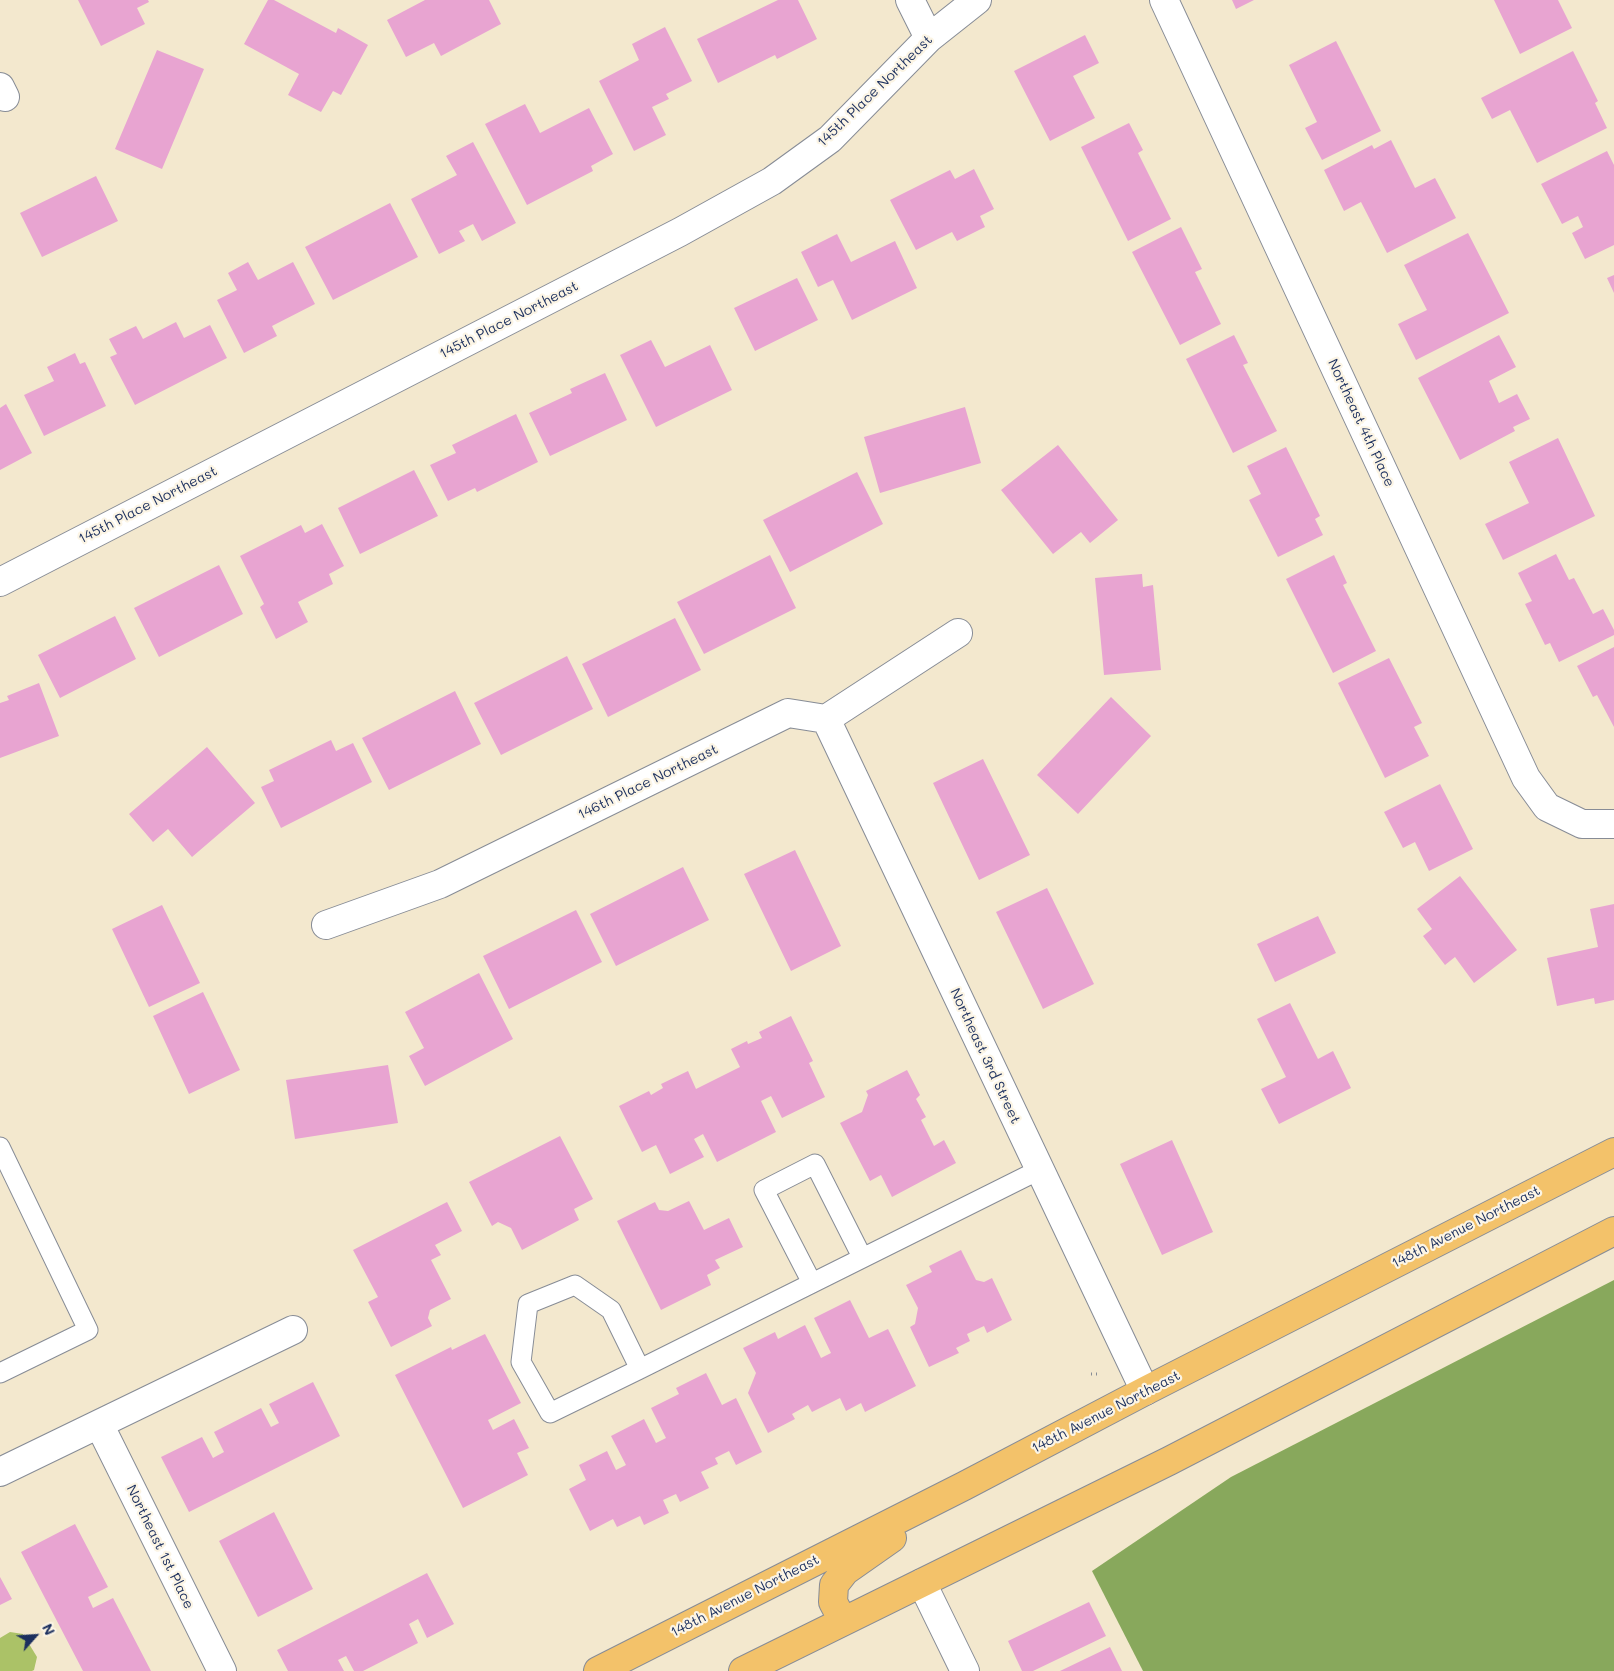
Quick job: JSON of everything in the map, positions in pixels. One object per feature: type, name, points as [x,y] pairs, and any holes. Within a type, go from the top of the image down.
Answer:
[{"type":"main road","name":"148th Avenue Northeast","points":[[598,1671],[964,1486],[1145,1391],[1614,1152]]},
{"type":"main road","points":[[743,1671],[1169,1461],[1614,1231]]},
{"type":"main road","points":[[843,1622],[834,1602],[834,1585],[845,1571],[964,1486]]},
{"type":"street","points":[[910,0],[928,38]]},
{"type":"street","name":"145th Place Northeast","points":[[0,582],[680,232],[772,181],[830,140],[928,38],[977,0]]},
{"type":"street","name":"Northeast 4th Place","points":[[1164,0],[1526,778],[1547,807],[1582,824],[1614,824]]},
{"type":"street","points":[[826,719],[958,633]]},
{"type":"street","name":"146th Place Northeast","points":[[326,925],[440,884],[788,713],[826,719]]},
{"type":"street","name":"Northeast 3rd Street","points":[[826,719],[1145,1391]]},
{"type":"street","points":[[0,1472],[293,1330]]},
{"type":"street","name":"Northeast 1st Place","points":[[99,1424],[222,1671]]},
{"type":"street","points":[[922,1582],[965,1671]]},
{"type":"lane","points":[[0,1147],[88,1330],[0,1374]]},
{"type":"lane","points":[[812,1283],[764,1190],[798,1172],[815,1164],[862,1258]]},
{"type":"lane","points":[[640,1369],[611,1310],[575,1285],[528,1304],[521,1362],[550,1412],[640,1369],[1039,1170]]},
{"type":"path","points":[[1091,1374],[1097,1374]]},
{"type":"green space","points":[[1614,1280],[1614,1671],[1143,1671],[1092,1571],[1231,1477]]},
{"type":"green space","points":[[10,1632],[23,1634],[37,1657],[34,1670],[0,1671],[0,1638]]},
{"type":"building","points":[[78,0],[148,0],[149,2],[137,8],[145,24],[101,46]]},
{"type":"building","points":[[268,0],[274,0],[336,33],[338,28],[368,45],[341,95],[333,91],[321,112],[288,95],[299,74],[244,44]]},
{"type":"building","points":[[425,0],[489,0],[501,24],[441,56],[434,43],[406,57],[387,20]]},
{"type":"building","points":[[778,0],[798,0],[817,39],[777,59],[775,55],[718,83],[697,39]]},
{"type":"building","points":[[1232,0],[1254,0],[1236,9]]},
{"type":"building","points":[[1494,0],[1558,0],[1572,28],[1520,54]]},
{"type":"building","points":[[665,27],[692,81],[666,94],[669,99],[652,107],[666,135],[634,151],[599,81],[639,60],[632,44]]},
{"type":"building","points":[[1085,35],[1099,63],[1073,76],[1095,118],[1050,141],[1014,71]]},
{"type":"building","points":[[1336,41],[1381,131],[1322,160],[1305,128],[1317,122],[1289,65]]},
{"type":"building","points":[[157,50],[204,69],[162,169],[115,149]]},
{"type":"building","points":[[1573,51],[1598,101],[1595,103],[1607,128],[1537,163],[1510,110],[1492,119],[1481,98]]},
{"type":"building","points":[[525,104],[540,133],[589,108],[613,154],[591,166],[593,171],[527,205],[485,124]]},
{"type":"building","points":[[1129,123],[1143,150],[1138,153],[1171,219],[1128,241],[1081,147]]},
{"type":"building","points":[[1391,140],[1415,188],[1435,178],[1456,218],[1387,253],[1361,202],[1344,211],[1324,170],[1372,145],[1374,149]]},
{"type":"building","points":[[473,142],[516,223],[482,241],[473,224],[459,231],[465,241],[439,254],[411,199],[457,175],[446,156]]},
{"type":"building","points":[[1607,151],[1614,165],[1614,245],[1585,259],[1572,233],[1583,227],[1578,216],[1562,224],[1541,184]]},
{"type":"building","points":[[974,169],[994,209],[980,216],[985,227],[957,241],[952,232],[916,250],[890,200],[950,170],[955,179]]},
{"type":"building","points":[[96,176],[118,221],[42,257],[20,213]]},
{"type":"building","points":[[390,203],[418,257],[333,300],[305,247]]},
{"type":"building","points":[[1181,227],[1202,269],[1195,272],[1221,324],[1180,345],[1132,252]]},
{"type":"building","points":[[1468,233],[1509,313],[1416,360],[1398,324],[1427,310],[1404,265]]},
{"type":"building","points":[[837,234],[851,262],[895,241],[917,288],[852,320],[833,280],[818,287],[801,252]]},
{"type":"building","points":[[248,262],[258,280],[293,262],[315,304],[272,326],[277,336],[244,353],[217,300],[237,290],[228,273]]},
{"type":"building","points":[[1614,275],[1614,293],[1607,278]]},
{"type":"building","points":[[797,278],[818,320],[755,351],[734,308]]},
{"type":"building","points":[[176,322],[184,338],[210,325],[227,358],[135,405],[110,357],[117,354],[109,339],[136,326],[143,339]]},
{"type":"building","points":[[1234,335],[1248,363],[1243,365],[1277,431],[1233,453],[1186,359]]},
{"type":"building","points":[[1499,335],[1516,367],[1489,381],[1499,403],[1517,394],[1530,419],[1513,427],[1515,431],[1460,460],[1418,378]]},
{"type":"building","points":[[651,340],[665,367],[710,345],[732,390],[656,427],[620,355]]},
{"type":"building","points":[[75,353],[80,364],[85,362],[106,406],[44,436],[24,395],[54,381],[47,367]]},
{"type":"building","points":[[605,373],[627,420],[550,456],[529,413],[572,393],[570,389]]},
{"type":"building","points":[[6,404],[32,453],[0,470],[0,408]]},
{"type":"building","points":[[965,407],[981,463],[880,493],[864,437]]},
{"type":"building","points":[[516,414],[538,462],[477,492],[475,488],[448,501],[430,465],[456,453],[452,445]]},
{"type":"building","points":[[1558,438],[1595,516],[1503,560],[1485,524],[1529,503],[1509,462]]},
{"type":"building","points":[[1058,445],[1118,520],[1090,543],[1081,532],[1053,554],[1001,490]]},
{"type":"building","points":[[1286,447],[1320,516],[1315,519],[1323,535],[1278,557],[1249,500],[1261,494],[1247,466]]},
{"type":"building","points":[[414,470],[438,516],[360,554],[338,508]]},
{"type":"building","points":[[857,472],[883,524],[790,572],[763,520]]},
{"type":"building","points":[[322,524],[344,566],[329,574],[333,584],[298,602],[308,622],[276,639],[260,607],[264,604],[240,556],[301,525],[305,533]]},
{"type":"building","points":[[1556,554],[1569,580],[1574,578],[1593,614],[1603,609],[1614,630],[1614,635],[1559,662],[1550,643],[1545,645],[1525,604],[1532,601],[1518,573]]},
{"type":"building","points":[[770,555],[796,608],[704,654],[677,602]]},
{"type":"building","points":[[1334,555],[1347,583],[1343,585],[1376,651],[1333,673],[1286,579]]},
{"type":"building","points":[[219,565],[243,614],[159,657],[134,608]]},
{"type":"building","points":[[1142,574],[1143,587],[1153,585],[1161,670],[1104,675],[1095,578]]},
{"type":"building","points":[[115,616],[136,659],[60,698],[38,655]]},
{"type":"building","points":[[675,618],[701,670],[608,717],[582,664]]},
{"type":"building","points":[[1614,647],[1614,727],[1597,695],[1593,697],[1577,666]]},
{"type":"building","points":[[567,656],[593,709],[501,755],[474,703]]},
{"type":"building","points":[[1389,658],[1422,723],[1414,727],[1429,756],[1385,778],[1338,683]]},
{"type":"building","points":[[39,683],[59,736],[0,758],[0,703],[9,700],[7,696]]},
{"type":"building","points":[[455,691],[481,744],[389,790],[362,738]]},
{"type":"building","points":[[1111,697],[1151,736],[1078,814],[1037,775]]},
{"type":"building","points":[[331,740],[336,751],[353,743],[372,782],[281,828],[261,787],[274,781],[269,770]]},
{"type":"building","points":[[207,747],[255,803],[192,857],[168,829],[153,842],[129,814]]},
{"type":"building","points":[[983,759],[1030,855],[979,880],[933,783]]},
{"type":"building","points":[[1440,784],[1473,849],[1429,871],[1415,842],[1403,848],[1384,812]]},
{"type":"building","points":[[795,850],[841,946],[791,971],[744,874]]},
{"type":"building","points":[[683,867],[709,920],[616,966],[590,914]]},
{"type":"building","points":[[1460,876],[1517,950],[1474,983],[1455,957],[1445,965],[1423,936],[1432,929],[1417,909]]},
{"type":"building","points":[[1047,888],[1094,984],[1043,1009],[996,912]]},
{"type":"building","points":[[1614,904],[1614,1000],[1595,1004],[1594,998],[1557,1006],[1547,958],[1598,947],[1590,909]]},
{"type":"building","points":[[162,905],[200,983],[149,1007],[112,929]]},
{"type":"building","points":[[576,910],[602,962],[509,1009],[483,956]]},
{"type":"building","points":[[1318,916],[1336,953],[1275,982],[1257,944]]},
{"type":"building","points":[[479,973],[513,1039],[425,1086],[409,1056],[424,1048],[405,1012]]},
{"type":"building","points":[[203,992],[240,1070],[189,1094],[153,1016]]},
{"type":"building","points":[[1290,1003],[1318,1059],[1333,1051],[1351,1088],[1279,1124],[1261,1089],[1286,1077],[1257,1019]]},
{"type":"building","points":[[791,1016],[813,1061],[809,1063],[825,1097],[782,1118],[771,1096],[761,1101],[776,1132],[717,1162],[703,1134],[694,1139],[704,1157],[670,1174],[656,1145],[642,1152],[619,1106],[649,1091],[651,1095],[663,1088],[661,1084],[688,1071],[696,1089],[740,1067],[731,1049],[747,1041],[748,1044],[762,1038],[759,1032]]},
{"type":"building","points":[[388,1065],[398,1123],[295,1139],[286,1080]]},
{"type":"building","points":[[907,1070],[920,1095],[916,1099],[926,1117],[921,1120],[934,1146],[944,1140],[956,1163],[892,1197],[881,1175],[870,1181],[840,1123],[862,1112],[868,1095],[866,1091]]},
{"type":"building","points":[[560,1136],[593,1199],[574,1209],[579,1220],[522,1250],[511,1228],[498,1222],[492,1226],[469,1182]]},
{"type":"building","points":[[1172,1140],[1213,1232],[1162,1255],[1120,1164]]},
{"type":"building","points":[[689,1201],[704,1230],[729,1218],[743,1247],[715,1260],[720,1268],[707,1275],[711,1285],[661,1310],[617,1221],[655,1202],[659,1210],[668,1211]]},
{"type":"building","points":[[447,1202],[462,1231],[435,1245],[441,1255],[431,1260],[451,1299],[430,1310],[428,1318],[432,1326],[391,1347],[368,1302],[378,1297],[353,1250]]},
{"type":"building","points":[[961,1250],[976,1280],[984,1282],[992,1278],[1012,1320],[987,1333],[984,1326],[967,1334],[970,1341],[956,1348],[959,1353],[929,1367],[910,1327],[915,1324],[918,1308],[906,1285],[932,1272],[929,1266]]},
{"type":"building","points":[[850,1300],[869,1338],[888,1329],[916,1386],[865,1412],[861,1403],[846,1411],[840,1398],[812,1412],[808,1405],[792,1414],[795,1419],[768,1433],[748,1393],[756,1373],[743,1348],[775,1332],[778,1339],[805,1325],[821,1358],[831,1353],[814,1318]]},
{"type":"building","points":[[485,1334],[521,1403],[488,1420],[493,1430],[514,1419],[529,1448],[517,1453],[528,1475],[463,1508],[395,1375],[451,1347],[452,1350]]},
{"type":"building","points":[[706,1373],[722,1405],[736,1398],[762,1452],[736,1465],[729,1451],[715,1458],[718,1464],[701,1472],[709,1488],[680,1502],[676,1494],[663,1500],[669,1513],[644,1525],[640,1516],[617,1527],[613,1519],[590,1531],[569,1489],[586,1480],[579,1465],[607,1451],[616,1470],[626,1465],[611,1436],[644,1419],[656,1443],[666,1438],[651,1408],[679,1394],[676,1388]]},
{"type":"building","points":[[313,1382],[340,1436],[189,1512],[161,1457],[202,1437],[213,1458],[224,1452],[214,1432],[261,1408],[271,1427],[279,1423],[269,1404]]},
{"type":"building","points":[[274,1512],[313,1589],[258,1617],[219,1541]]},
{"type":"building","points":[[75,1524],[108,1587],[88,1597],[93,1608],[113,1598],[151,1671],[83,1671],[21,1552]]},
{"type":"building","points":[[427,1573],[454,1624],[427,1638],[418,1619],[409,1624],[418,1643],[363,1671],[354,1671],[346,1656],[338,1660],[344,1671],[288,1671],[277,1650]]},
{"type":"building","points":[[0,1577],[12,1599],[0,1605]]},
{"type":"building","points":[[1089,1602],[1106,1636],[1033,1671],[1022,1671],[1008,1641]]},
{"type":"building","points":[[1110,1647],[1122,1671],[1060,1671]]}]
